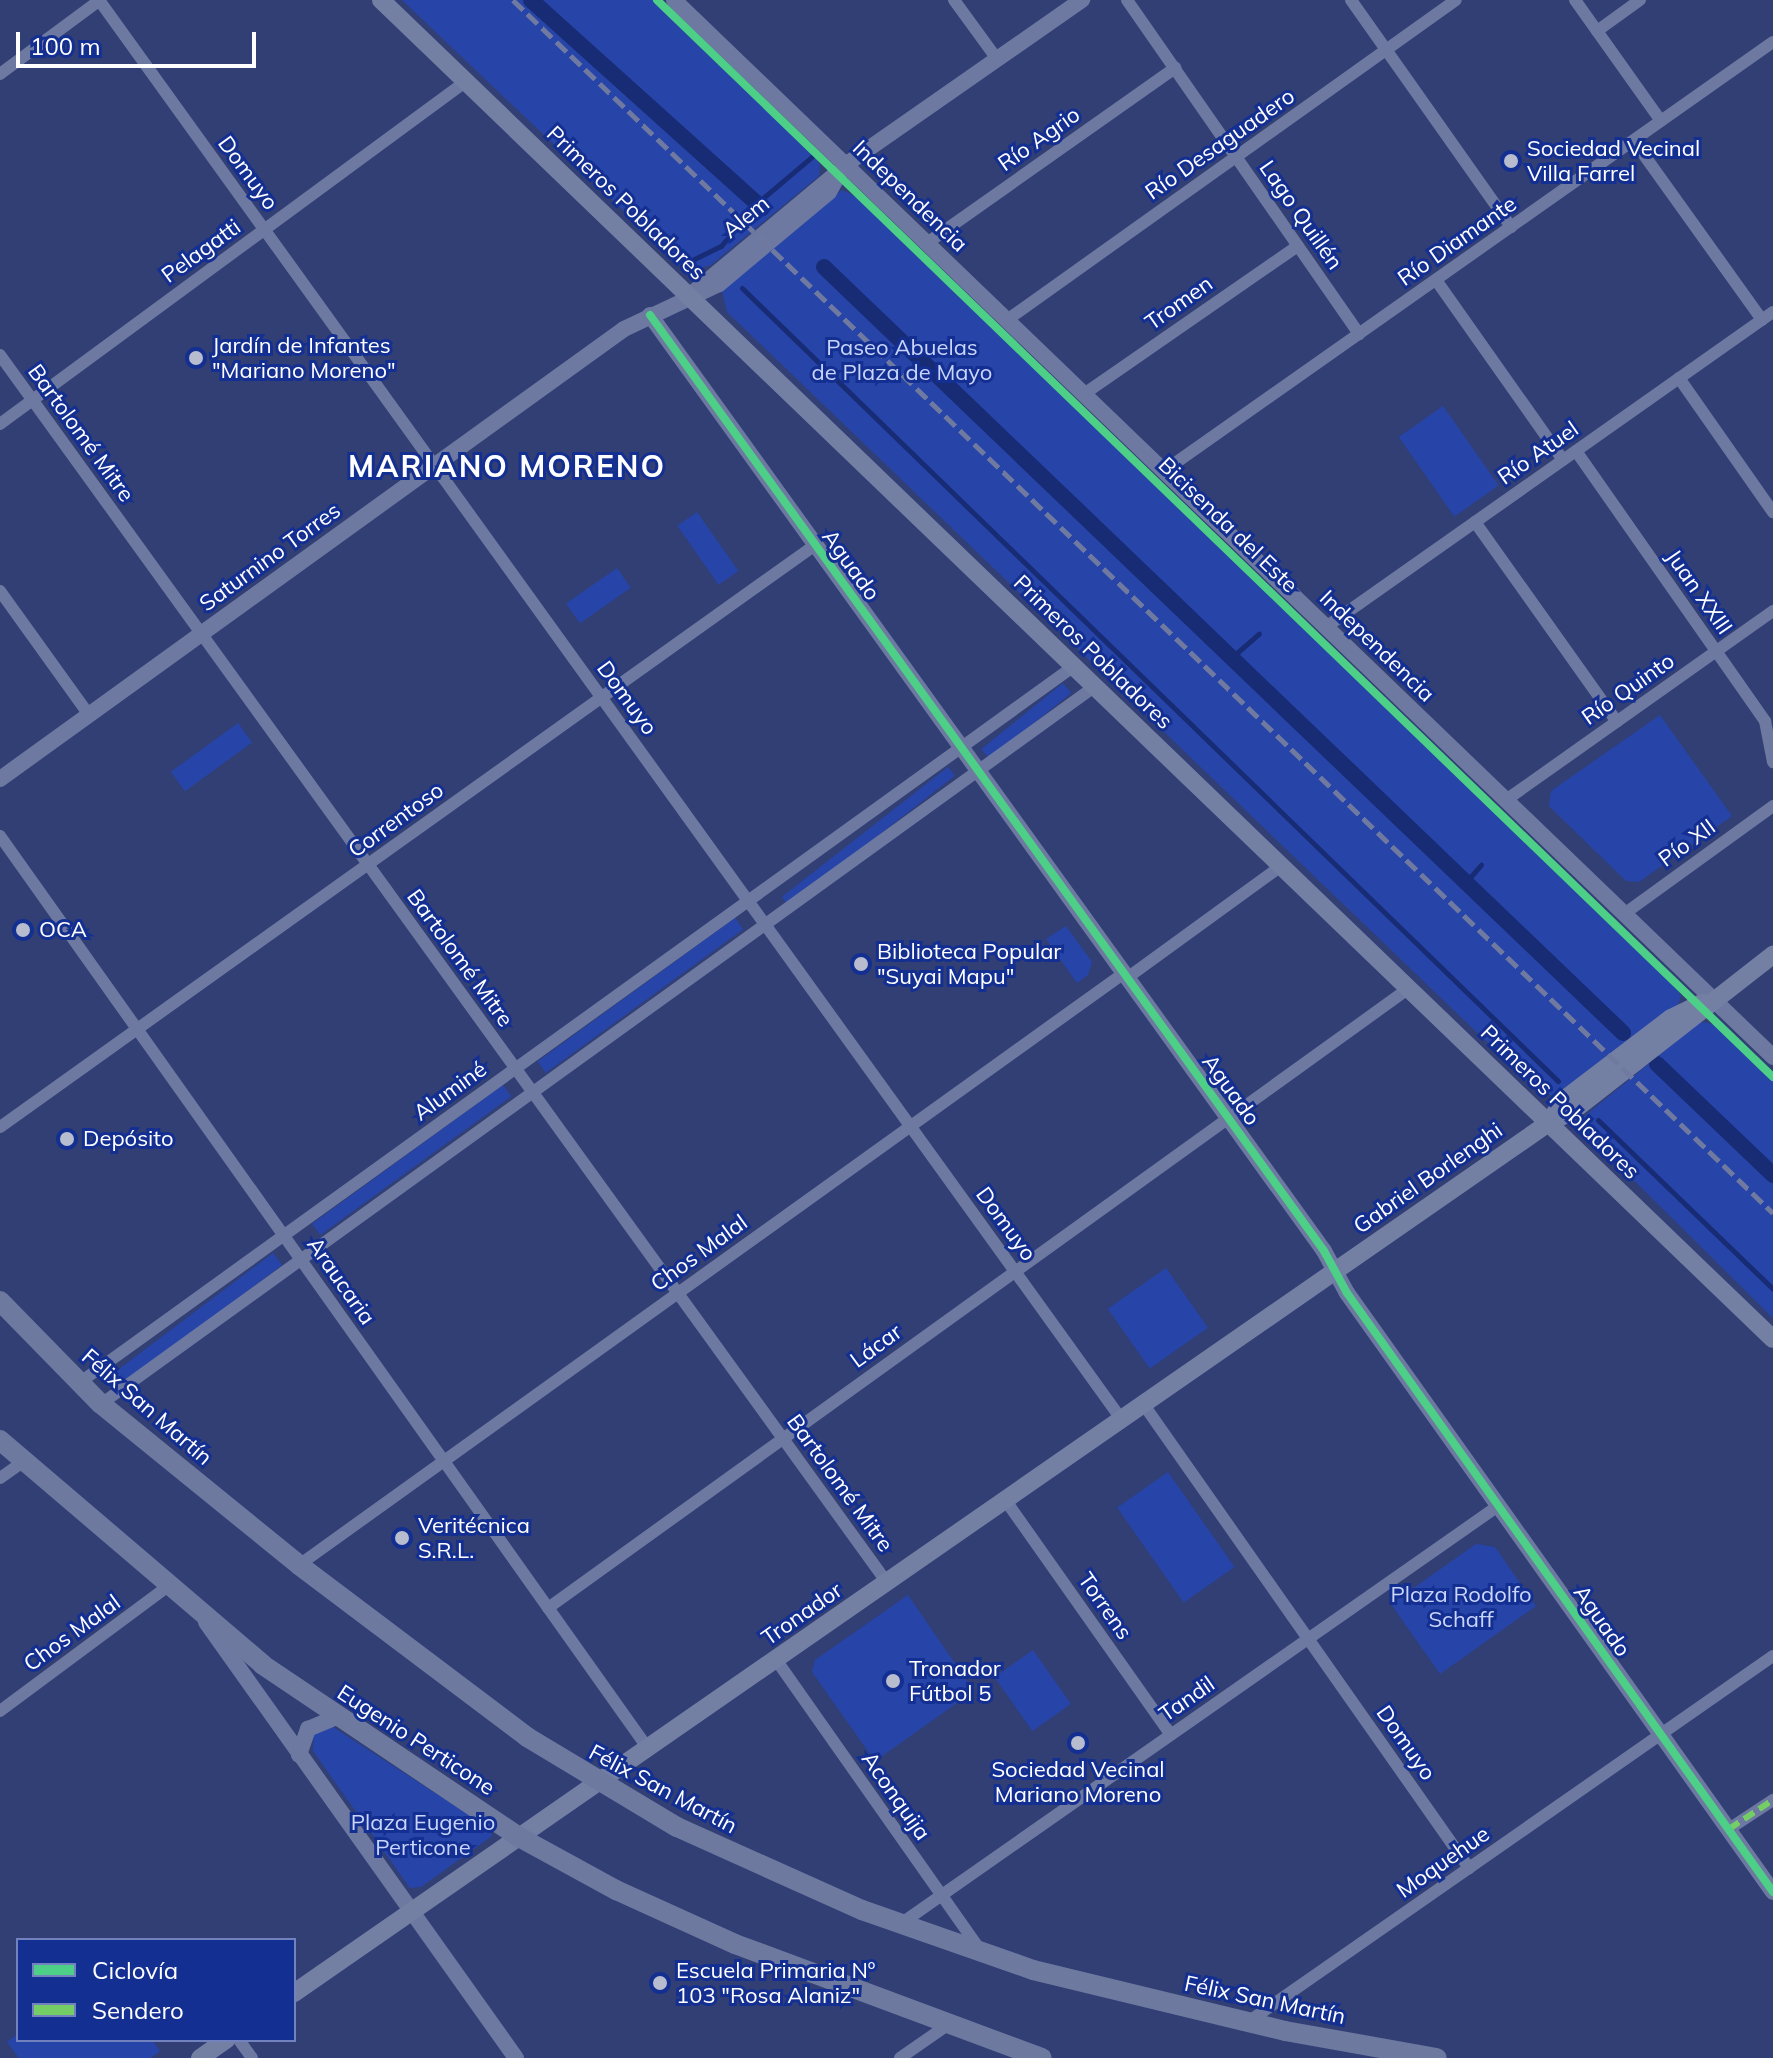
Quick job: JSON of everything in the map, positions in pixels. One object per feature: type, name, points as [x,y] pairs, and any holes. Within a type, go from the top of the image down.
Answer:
[{"type":"highway","name":"Félix San Martín","points":[[0,1301],[101,1404],[299,1565],[599,1785],[746,1860],[899,1925],[982,1954],[1248,2022],[1437,2058]]},
{"type":"highway","name":"Eugenio Perticone","points":[[0,1440],[200,1614],[336,1717],[519,1837],[669,1915],[946,2026],[1041,2058]]},
{"type":"main road","name":"Primeros Pobladores","points":[[381,0],[1773,1339]]},
{"type":"main road","name":"Gabriel Borlenghi","points":[[1336,1271],[1547,1124],[1584,1103],[1681,1029],[1712,998],[1773,955]]},
{"type":"main road","name":"Tronador","points":[[296,1992],[599,1785],[1336,1271]]},
{"type":"main road","points":[[200,2058],[223,2042]]},
{"type":"street","points":[[0,74],[99,0]]},
{"type":"street","name":"Domuyo","points":[[99,0],[1122,1420]]},
{"type":"street","name":"Independencia","points":[[674,0],[842,170],[927,243],[1773,1057]]},
{"type":"street","points":[[954,0],[997,59]]},
{"type":"street","name":"Alem","points":[[689,297],[842,170],[1082,0]]},
{"type":"street","name":"Lago Quillén","points":[[1127,0],[1359,334]]},
{"type":"street","points":[[1351,0],[1511,227]]},
{"type":"street","name":"Río Desaguadero","points":[[1007,320],[1456,0]]},
{"type":"street","points":[[1575,0],[1661,121]]},
{"type":"street","points":[[1597,31],[1640,0]]},
{"type":"street","name":"Río Diamante","points":[[1164,471],[1773,42]]},
{"type":"street","name":"Río Agrio","points":[[927,243],[1175,68]]},
{"type":"street","name":"Pelagatti","points":[[0,424],[465,82]]},
{"type":"street","points":[[1634,141],[1767,316]]},
{"type":"street","name":"Tromen","points":[[1084,394],[1298,246]]},
{"type":"street","points":[[1436,280],[1563,460]]},
{"type":"street","name":"Saturnino Torres","points":[[0,779],[434,466],[650,315],[689,297]]},
{"type":"street","name":"Aguado","points":[[650,315],[1228,1117],[1498,1506],[1773,1892]]},
{"type":"street","name":"Río Atuel","points":[[1326,627],[1767,316]]},
{"type":"street","name":"Bartolomé Mitre","points":[[0,355],[888,1584]]},
{"type":"street","points":[[1679,378],[1773,512]]},
{"type":"street","name":"Juan XXIII","points":[[1576,451],[1768,727],[1772,760]]},
{"type":"street","points":[[1475,522],[1617,722]]},
{"type":"street","name":"Correntoso","points":[[0,1127],[815,545]]},
{"type":"street","points":[[0,591],[89,715]]},
{"type":"street","name":"Río Quinto","points":[[1506,800],[1773,611]]},
{"type":"street","points":[[961,747],[1073,667]]},
{"type":"street","points":[[101,1404],[1094,687]]},
{"type":"street","name":"Aluminé","points":[[79,1383],[961,747]]},
{"type":"street","name":"Pío XII","points":[[1624,914],[1773,806]]},
{"type":"street","name":"Araucaria","points":[[0,836],[649,1750]]},
{"type":"street","points":[[1126,975],[1281,866]]},
{"type":"street","name":"Chos Malal","points":[[299,1565],[1126,975]]},
{"type":"street","points":[[1228,1117],[1408,989]]},
{"type":"street","name":"Lácar","points":[[548,1608],[1228,1117]]},
{"type":"street","name":"Domuyo","points":[[1144,1405],[1469,1868]]},
{"type":"street","points":[[0,1478],[23,1462]]},
{"type":"street","name":"Torrens","points":[[1006,1501],[1171,1735]]},
{"type":"street","name":"Tandil","points":[[899,1925],[1498,1506]]},
{"type":"street","name":"Chos Malal","points":[[0,1711],[167,1587]]},
{"type":"street","points":[[200,1614],[516,2058]]},
{"type":"street","name":"Moquehue","points":[[1248,2022],[1773,1656]]},
{"type":"street","name":"Aconquija","points":[[777,1661],[982,1954]]},
{"type":"street","points":[[299,1755],[308,1729],[336,1717]]},
{"type":"street","points":[[1729,1829],[1773,1800]]},
{"type":"street","points":[[900,2058],[946,2026]]},
{"type":"green space","points":[[402,0],[653,0],[810,150],[820,165],[819,176],[711,265],[688,272]]},
{"type":"green space","name":"Paseo Abuelas de Plaza de Mayo","points":[[842,190],[859,198],[1676,988],[1681,996],[1678,1005],[1558,1096],[1540,1093],[727,312],[722,291]]},
{"type":"green space","points":[[1443,406],[1499,485],[1454,516],[1399,437]]},
{"type":"green space","points":[[697,512],[738,571],[719,585],[677,526]]},
{"type":"green space","points":[[617,568],[631,588],[580,623],[566,604]]},
{"type":"green space","points":[[1063,683],[1071,693],[990,759],[981,749]]},
{"type":"green space","points":[[1660,715],[1732,816],[1639,882],[1626,881],[1549,806],[1551,791]]},
{"type":"green space","points":[[238,723],[252,742],[185,791],[171,772]]},
{"type":"green space","points":[[948,767],[955,776],[789,906],[782,897]]},
{"type":"green space","points":[[735,918],[743,929],[546,1073],[538,1061]]},
{"type":"green space","points":[[1066,926],[1092,962],[1088,975],[1077,983],[1046,939]]},
{"type":"green space","points":[[1700,1022],[1714,1024],[1773,1081],[1773,1318],[1576,1123]]},
{"type":"green space","points":[[503,1085],[511,1096],[320,1235],[312,1224]]},
{"type":"green space","points":[[273,1253],[282,1265],[123,1385],[114,1373]]},
{"type":"green space","points":[[1166,1268],[1208,1328],[1150,1369],[1108,1309]]},
{"type":"green space","points":[[1168,1472],[1235,1567],[1184,1603],[1117,1508]]},
{"type":"green space","name":"Plaza Rodolfo Schaff","points":[[1476,1544],[1495,1547],[1536,1606],[1440,1674],[1391,1604]]},
{"type":"green space","name":"Tronador Fútbol 5","points":[[908,1595],[974,1691],[875,1761],[812,1672],[815,1660]]},
{"type":"green space","points":[[1033,1650],[1071,1704],[1032,1731],[994,1677]]},
{"type":"green space","name":"Plaza Eugenio Perticone","points":[[333,1727],[489,1828],[492,1836],[421,1887],[410,1888],[313,1751],[314,1734]]},
{"type":"green space","points":[[16,2035],[16,2042],[153,2042],[160,2051],[151,2058],[19,2058],[7,2042]]},
{"type":"waterway","points":[[531,0],[762,208]]},
{"type":"waterway","points":[[688,262],[721,246],[757,203],[814,155]]},
{"type":"waterway","points":[[824,267],[1623,1033]]},
{"type":"waterway","points":[[742,288],[1558,1081]]},
{"type":"waterway","points":[[1231,658],[1259,634]]},
{"type":"waterway","points":[[1466,882],[1481,865]]},
{"type":"waterway","points":[[1657,1064],[1773,1175]]},
{"type":"waterway","points":[[1598,1120],[1773,1289]]},
{"type":"railway","points":[[513,0],[1773,1213]]},
{"type":"marked path","points":[[1729,1829],[1773,1800]]},
{"type":"cycle path","name":"Bicisenda del Este","points":[[657,0],[1773,1077]]},
{"type":"cycle path","points":[[650,315],[1324,1251],[1347,1293],[1773,1892]]},
{"type":"place","name":"Sociedad Vecinal Villa Farrel","points":[[1511,161]]},
{"type":"place","name":"Jardín de Infantes \"Mariano Moreno\"","points":[[196,358]]},
{"type":"place","name":"OCA","points":[[23,930]]},
{"type":"place","name":"Biblioteca Popular \"Suyai Mapu\"","points":[[861,964]]},
{"type":"place","name":"Depósito","points":[[67,1139]]},
{"type":"place","name":"Veritécnica S.R.L.","points":[[402,1538]]},
{"type":"place","name":"Tronador Fútbol 5","points":[[893,1681]]},
{"type":"place","name":"Sociedad Vecinal Mariano Moreno","points":[[1078,1743]]},
{"type":"place","name":"Escuela Primaria Nº 103 \"Rosa Alaniz\"","points":[[660,1983]]},
{"type":"district","name":"MARIANO MORENO","points":[[507,466]]}]
